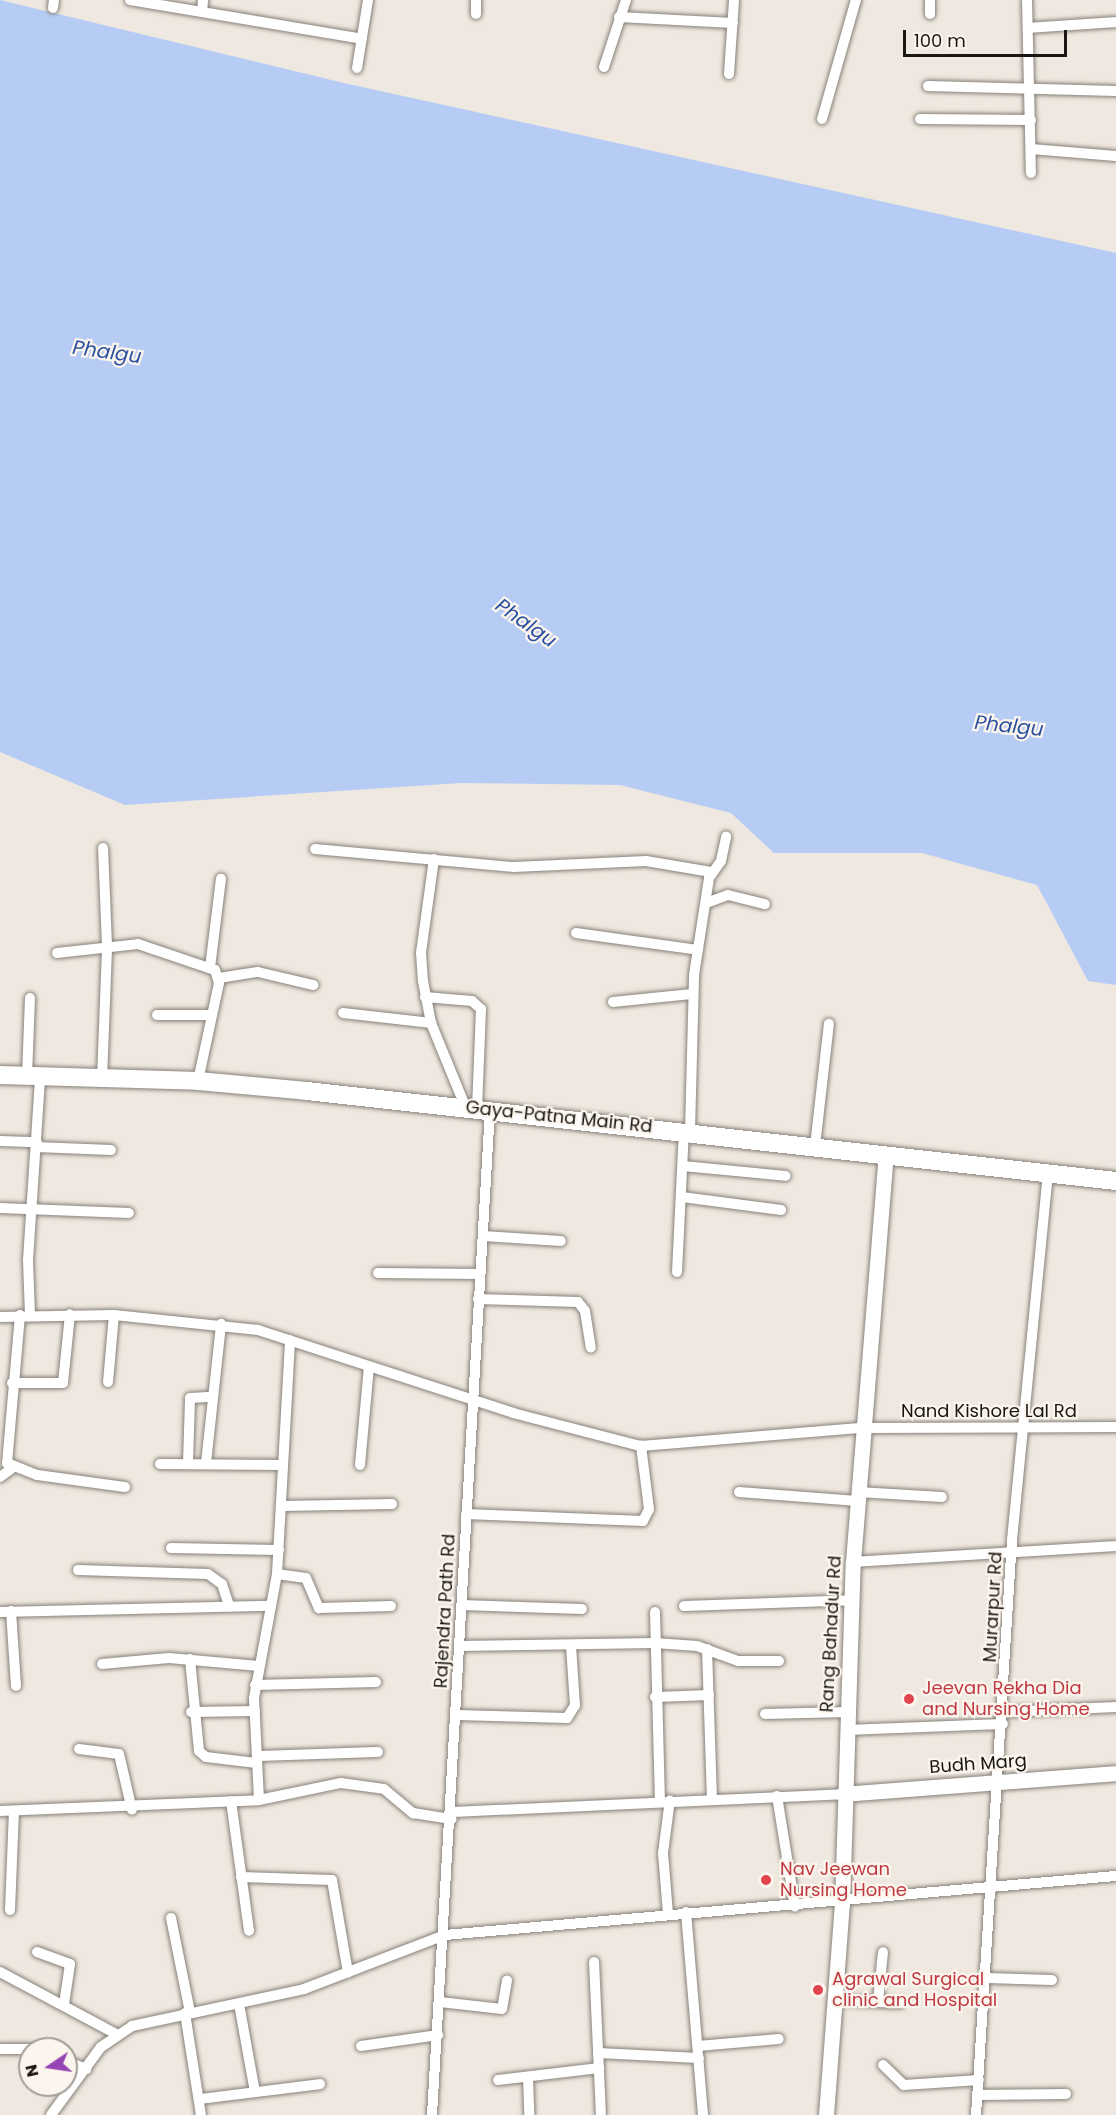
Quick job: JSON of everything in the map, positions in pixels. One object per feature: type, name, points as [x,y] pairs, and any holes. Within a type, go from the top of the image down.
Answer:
[{"type":"main road","name":"Gaya-Patna Main Rd","points":[[0,1075],[198,1081],[477,1108],[1116,1181]]},
{"type":"street","points":[[130,0],[362,39]]},
{"type":"street","points":[[202,12],[204,0]]},
{"type":"street","points":[[357,68],[368,0]]},
{"type":"street","points":[[476,0],[476,14]]},
{"type":"street","points":[[604,67],[618,17],[626,0]]},
{"type":"street","points":[[729,74],[735,0]]},
{"type":"street","points":[[822,119],[856,0]]},
{"type":"street","points":[[930,0],[930,14]]},
{"type":"street","points":[[1027,0],[1027,86],[1031,120],[1031,173]]},
{"type":"street","points":[[618,17],[733,23]]},
{"type":"street","points":[[1028,28],[1116,22]]},
{"type":"street","points":[[928,86],[1027,86],[1116,91]]},
{"type":"street","points":[[920,119],[1031,120]]},
{"type":"street","points":[[1031,149],[1116,156]]},
{"type":"street","points":[[677,1272],[687,1131],[692,994],[711,872],[721,861],[726,837]]},
{"type":"street","points":[[102,1079],[107,946],[103,848]]},
{"type":"street","points":[[315,849],[550,867],[646,861],[711,872]]},
{"type":"street","points":[[434,859],[421,953],[425,997],[431,1023],[477,1108]]},
{"type":"street","points":[[210,968],[221,879]]},
{"type":"street","points":[[706,903],[728,895],[765,904]]},
{"type":"street","points":[[576,933],[698,950]]},
{"type":"street","points":[[57,953],[107,946],[145,945],[210,968],[219,978]]},
{"type":"street","points":[[219,978],[258,972],[314,985]]},
{"type":"street","points":[[198,1081],[219,978]]},
{"type":"street","points":[[613,1002],[692,994]]},
{"type":"street","name":"Rajendra Path Rd","points":[[425,997],[471,1001],[481,1009],[477,1108],[483,1236],[466,1514],[453,1815],[432,2115]]},
{"type":"street","points":[[11,1469],[5,1450],[12,1383],[25,1315],[36,1145],[30,998]]},
{"type":"street","points":[[343,1013],[431,1023]]},
{"type":"street","points":[[158,1015],[211,1016]]},
{"type":"street","points":[[816,1146],[829,1024]]},
{"type":"street","points":[[0,1141],[111,1150]]},
{"type":"street","name":"Rang Bahadur Rd","points":[[826,2115],[842,1904],[843,1794],[853,1562],[862,1428],[886,1156]]},
{"type":"street","points":[[683,1166],[786,1176]]},
{"type":"street","name":"Murarpur Rd","points":[[976,2115],[1001,1782],[1012,1553],[1026,1428],[1048,1173]]},
{"type":"street","points":[[682,1197],[781,1210]]},
{"type":"street","points":[[0,1208],[129,1213]]},
{"type":"street","points":[[483,1236],[561,1241]]},
{"type":"street","points":[[378,1273],[480,1274]]},
{"type":"street","points":[[478,1299],[578,1302],[585,1311],[591,1348]]},
{"type":"street","points":[[12,1383],[63,1383],[70,1314]]},
{"type":"street","points":[[108,1382],[114,1315]]},
{"type":"street","name":"Nand Kishore Lal Rd","points":[[0,1317],[114,1315],[221,1324],[290,1341],[472,1400],[641,1446],[784,1439],[862,1428],[1116,1427]]},
{"type":"street","points":[[206,1463],[221,1324]]},
{"type":"street","points":[[260,1800],[255,1685],[278,1574],[290,1341]]},
{"type":"street","points":[[360,1465],[369,1366]]},
{"type":"street","points":[[188,1463],[190,1398],[213,1397]]},
{"type":"street","points":[[466,1514],[643,1521],[649,1509],[641,1446]]},
{"type":"street","points":[[160,1464],[282,1465]]},
{"type":"street","points":[[0,1477],[11,1469],[125,1487]]},
{"type":"street","points":[[739,1492],[858,1497],[942,1497]]},
{"type":"street","points":[[282,1506],[392,1504]]},
{"type":"street","points":[[853,1562],[1116,1546]]},
{"type":"street","points":[[171,1548],[279,1550]]},
{"type":"street","points":[[78,1570],[208,1574],[222,1584],[229,1606]]},
{"type":"street","points":[[278,1574],[306,1578],[319,1608],[391,1606]]},
{"type":"street","points":[[684,1606],[852,1600]]},
{"type":"street","points":[[16,1686],[6,1612],[271,1605]]},
{"type":"street","points":[[462,1605],[582,1610]]},
{"type":"street","points":[[655,1612],[655,1697],[665,1801],[663,1853],[668,1914]]},
{"type":"street","points":[[460,1646],[655,1643],[707,1649],[738,1661],[779,1661]]},
{"type":"street","points":[[457,1715],[567,1718],[574,1705],[571,1646]]},
{"type":"street","points":[[707,1649],[712,1798]]},
{"type":"street","points":[[102,1664],[189,1659],[259,1666]]},
{"type":"street","points":[[189,1659],[191,1712],[202,1755],[257,1759],[378,1752]]},
{"type":"street","points":[[255,1685],[376,1682]]},
{"type":"street","points":[[655,1697],[709,1695]]},
{"type":"street","points":[[846,1730],[1116,1707]]},
{"type":"street","points":[[191,1712],[255,1711]]},
{"type":"street","points":[[765,1714],[847,1712]]},
{"type":"street","points":[[79,1749],[119,1754],[132,1810]]},
{"type":"street","name":"Budh Marg","points":[[843,1794],[1116,1773]]},
{"type":"street","points":[[0,1811],[132,1810],[260,1800],[331,1784],[371,1786],[394,1793],[413,1813],[453,1815],[712,1798],[843,1794]]},
{"type":"street","points":[[777,1796],[795,1907]]},
{"type":"street","points":[[231,1801],[249,1931]]},
{"type":"street","points":[[10,1910],[5,1885],[14,1811]]},
{"type":"street","points":[[51,2115],[116,2034],[188,2012],[239,2004],[348,1973],[445,1935],[686,1912],[842,1904],[1116,1876]]},
{"type":"street","points":[[241,1877],[332,1880],[348,1973]]},
{"type":"street","points":[[686,1912],[703,2115]]},
{"type":"street","points":[[171,1918],[188,2012],[201,2115]]},
{"type":"street","points":[[37,1952],[70,1964],[64,2004]]},
{"type":"street","points":[[878,2002],[883,1952]]},
{"type":"street","points":[[594,1962],[601,2115]]},
{"type":"street","points":[[0,1972],[64,2004],[116,2034]]},
{"type":"street","points":[[987,1978],[1052,1980]]},
{"type":"street","points":[[440,2002],[502,2009],[507,1980]]},
{"type":"street","points":[[834,2000],[900,2003]]},
{"type":"street","points":[[239,2004],[255,2091]]},
{"type":"street","points":[[362,2046],[438,2035]]},
{"type":"street","points":[[698,2046],[779,2039]]},
{"type":"street","points":[[0,2049],[18,2049]]},
{"type":"street","points":[[598,2053],[699,2058]]},
{"type":"street","points":[[883,2065],[904,2085],[979,2080]]},
{"type":"street","points":[[78,2066],[86,2069]]},
{"type":"street","points":[[498,2080],[599,2067]]},
{"type":"street","points":[[528,2077],[529,2115]]},
{"type":"street","points":[[200,2098],[320,2084]]},
{"type":"street","points":[[978,2095],[1066,2094]]},
{"type":"water","name":"Phalgu","points":[[0,0],[344,83],[1116,253],[1116,985],[1088,981],[1037,885],[922,853],[774,853],[731,813],[620,785],[461,783],[125,805],[0,752]]},
{"type":"place","name":"Jeevan Rekha Dia and Nursing Home","points":[[909,1699]]},
{"type":"place","name":"Nav Jeewan Nursing Home","points":[[766,1880]]},
{"type":"place","name":"Agrawal Surgical clinic and Hospital","points":[[818,1990]]}]
